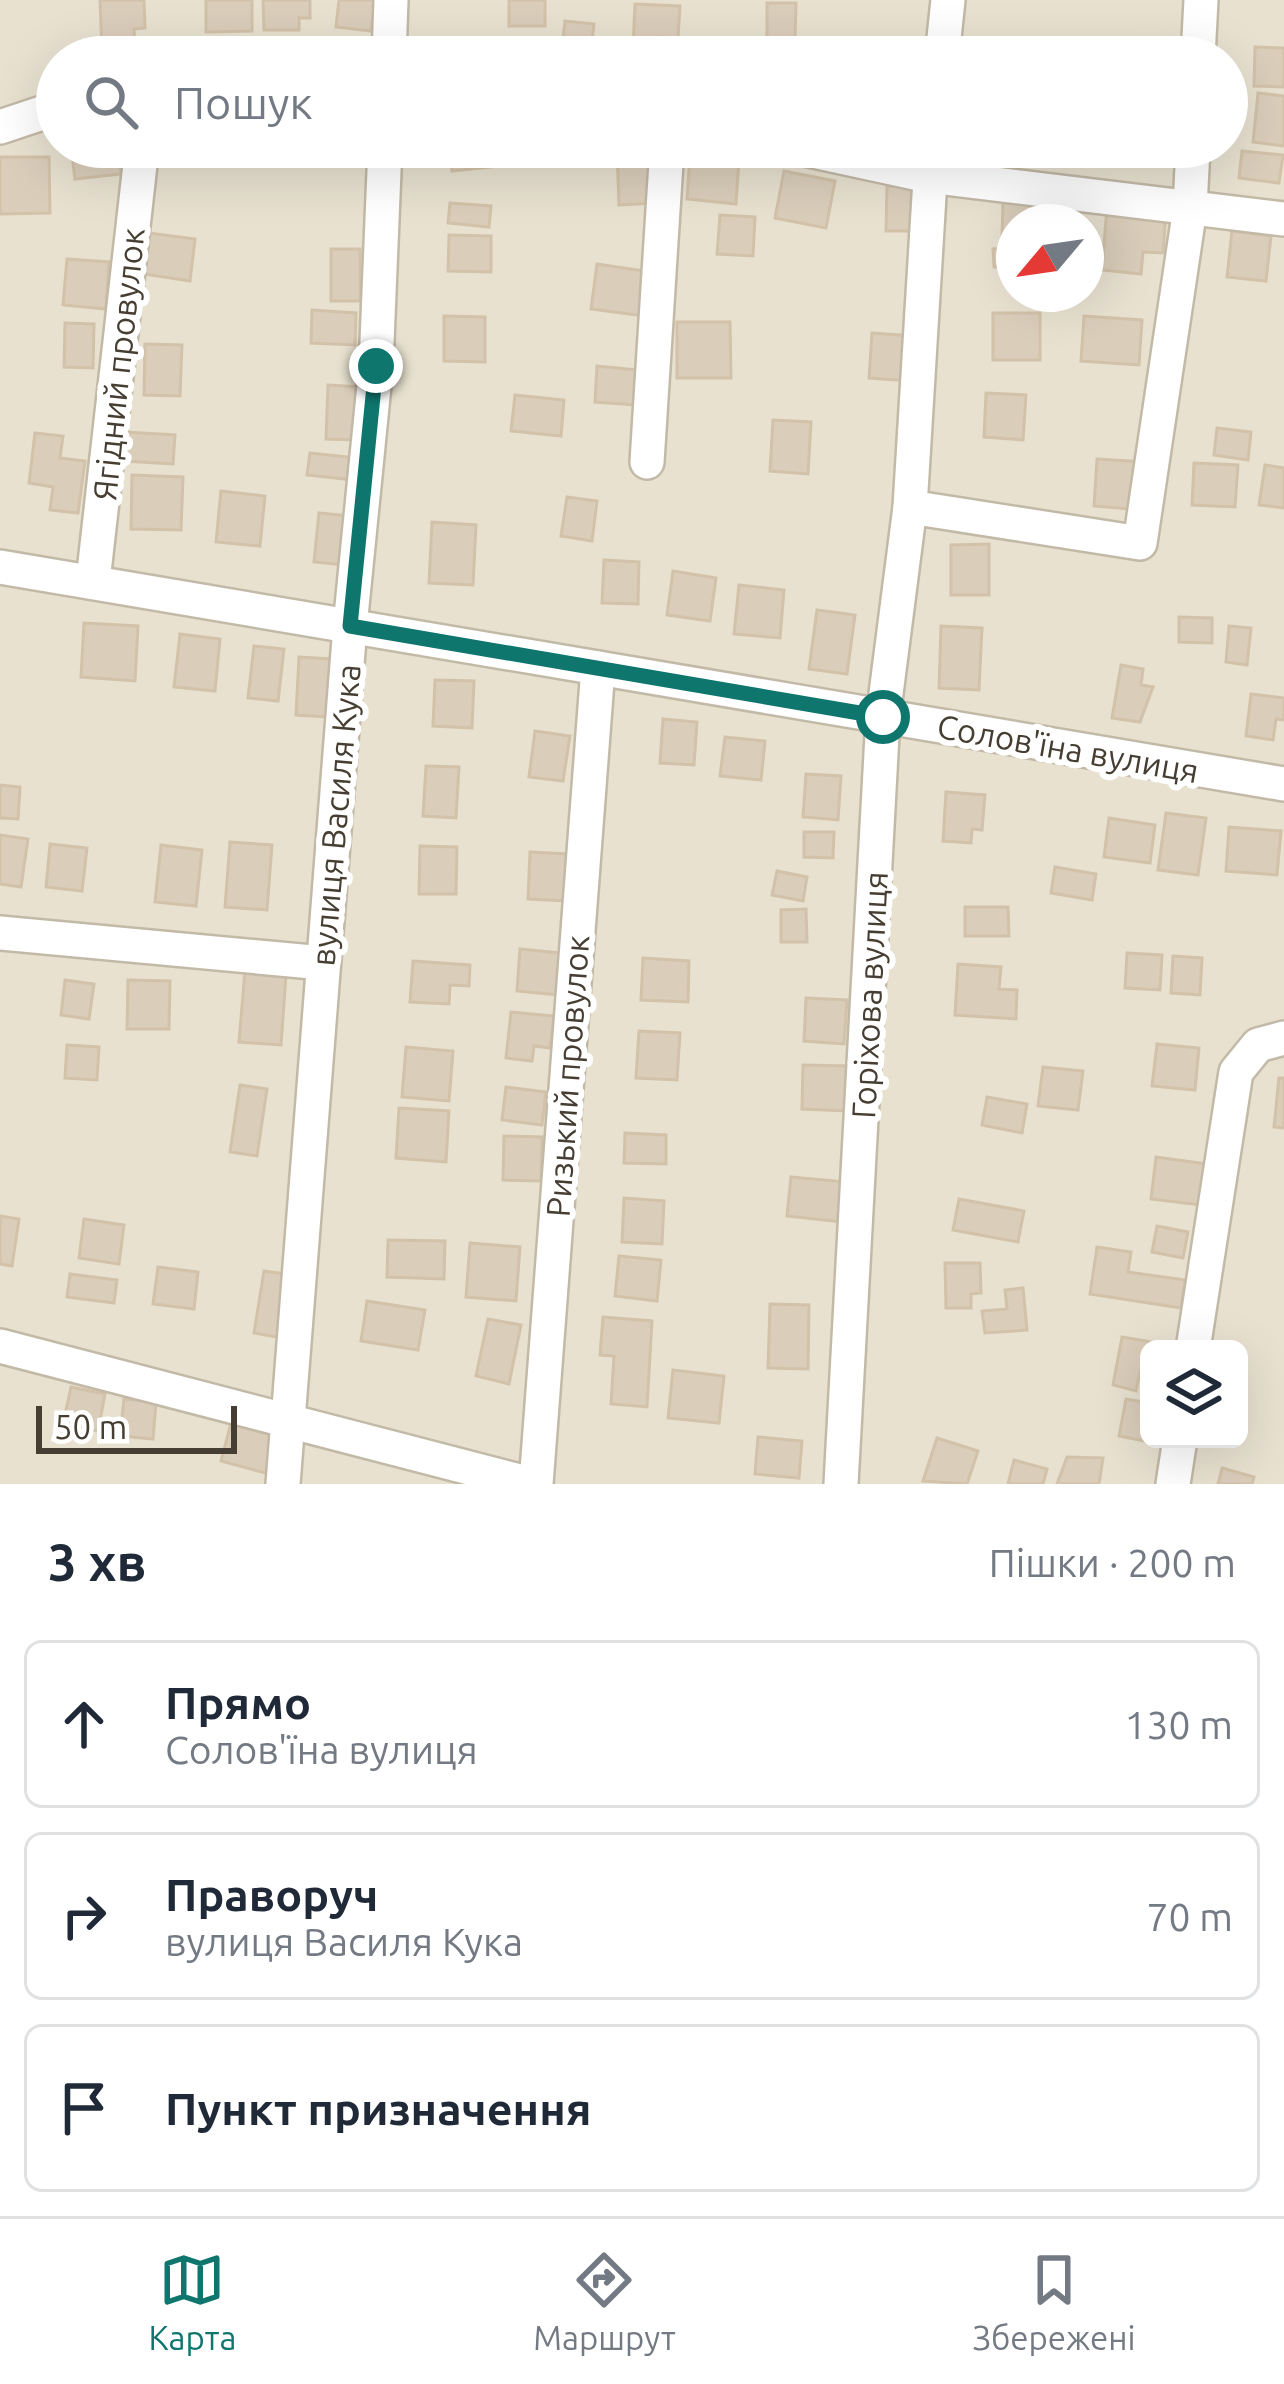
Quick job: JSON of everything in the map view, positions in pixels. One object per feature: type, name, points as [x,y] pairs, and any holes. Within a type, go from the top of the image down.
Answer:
[{"type":"street","points":[[390,36],[391,0]]},
{"type":"street","points":[[944,36],[948,0]]},
{"type":"street","points":[[1199,36],[1201,0]]},
{"type":"street","points":[[0,127],[36,115]]},
{"type":"street","name":"Ягідний провулок","points":[[93,581],[140,168]]},
{"type":"street","name":"вулиця Василя Кука","points":[[284,1484],[285,1418],[350,626],[376,366],[384,168]]},
{"type":"street","points":[[647,462],[666,168]]},
{"type":"street","name":"Горіхова вулиця","points":[[841,1484],[883,717],[910,507],[930,168]]},
{"type":"street","points":[[969,168],[1190,208],[1284,219]]},
{"type":"street","points":[[910,507],[1141,543],[1192,168]]},
{"type":"street","name":"Солов'їна вулиця","points":[[0,567],[1284,784]]},
{"type":"street","name":"Ризький провулок","points":[[534,1484],[598,668]]},
{"type":"street","points":[[0,933],[323,963]]},
{"type":"street","points":[[1194,1340],[1236,1072],[1258,1045],[1284,1038]]},
{"type":"street","points":[[0,1346],[534,1484]]},
{"type":"street","points":[[1173,1484],[1179,1448]]},
{"type":"shaded area","points":[[0,0],[1284,0],[1284,1484],[0,1484]]},
{"type":"building","points":[[100,0],[144,0],[145,28],[134,29],[134,36],[101,36]]},
{"type":"building","points":[[206,0],[252,0],[252,31],[206,32]]},
{"type":"building","points":[[263,0],[310,0],[310,18],[299,18],[299,30],[264,30]]},
{"type":"building","points":[[339,0],[388,0],[386,24],[372,22],[371,31],[336,27]]},
{"type":"building","points":[[509,0],[545,0],[545,26],[509,26]]},
{"type":"building","points":[[767,3],[796,3],[795,36],[767,36]]},
{"type":"building","points":[[635,4],[680,6],[678,36],[634,36]]},
{"type":"building","points":[[565,21],[594,24],[593,36],[563,36]]},
{"type":"building","points":[[1255,47],[1284,48],[1284,87],[1254,86]]},
{"type":"building","points":[[1258,93],[1284,96],[1284,146],[1253,142]]},
{"type":"building","points":[[1248,152],[1283,155],[1279,183],[1239,178],[1240,168],[1248,168]]},
{"type":"building","points":[[0,157],[36,157],[36,168],[49,168],[50,213],[0,214]]},
{"type":"building","points":[[74,168],[120,168],[121,174],[75,179]]},
{"type":"building","points":[[618,168],[656,168],[657,203],[619,205]]},
{"type":"building","points":[[689,168],[738,168],[736,204],[687,199]]},
{"type":"building","points":[[784,171],[835,181],[826,228],[775,218]]},
{"type":"building","points":[[887,186],[925,187],[924,231],[886,231]]},
{"type":"building","points":[[1003,198],[1039,198],[1039,204],[1003,204]]},
{"type":"building","points":[[450,203],[491,206],[489,227],[448,223]]},
{"type":"building","points":[[1107,207],[1166,212],[1163,253],[1143,252],[1141,274],[1104,270]]},
{"type":"building","points":[[720,215],[755,217],[753,256],[717,254]]},
{"type":"building","points":[[1232,231],[1271,236],[1266,281],[1227,277]]},
{"type":"building","points":[[149,233],[195,239],[190,281],[144,274]]},
{"type":"building","points":[[449,235],[491,236],[491,272],[448,271]]},
{"type":"building","points":[[331,249],[360,249],[360,301],[331,301]]},
{"type":"building","points":[[67,259],[109,262],[106,309],[63,305]]},
{"type":"building","points":[[597,264],[651,272],[645,316],[591,309]]},
{"type":"building","points":[[312,310],[356,313],[355,345],[311,343]]},
{"type":"building","points":[[993,313],[1040,313],[1040,360],[993,360]]},
{"type":"building","points":[[444,316],[485,317],[485,362],[444,361]]},
{"type":"building","points":[[1084,316],[1142,320],[1139,365],[1081,361]]},
{"type":"building","points":[[677,322],[730,322],[731,378],[677,378]]},
{"type":"building","points":[[65,323],[94,324],[93,368],[64,367]]},
{"type":"building","points":[[872,333],[914,336],[910,381],[869,378]]},
{"type":"building","points":[[145,344],[182,345],[180,396],[144,395]]},
{"type":"building","points":[[597,366],[638,370],[635,405],[595,402]]},
{"type":"building","points":[[328,385],[361,387],[360,440],[326,439]]},
{"type":"building","points":[[986,393],[1026,395],[1023,440],[984,437]]},
{"type":"building","points":[[515,395],[564,400],[561,436],[511,431]]},
{"type":"building","points":[[773,420],[811,422],[808,474],[770,471]]},
{"type":"building","points":[[1217,428],[1251,432],[1248,460],[1214,455]]},
{"type":"building","points":[[125,432],[175,435],[173,464],[123,461]]},
{"type":"building","points":[[35,433],[63,436],[60,458],[85,461],[78,513],[50,510],[53,487],[29,483]]},
{"type":"building","points":[[310,453],[357,458],[354,480],[307,475]]},
{"type":"building","points":[[1097,459],[1145,462],[1142,510],[1094,506]]},
{"type":"building","points":[[1194,463],[1238,465],[1235,507],[1192,505]]},
{"type":"building","points":[[1265,465],[1284,468],[1284,508],[1259,505]]},
{"type":"building","points":[[132,475],[183,477],[181,530],[131,529]]},
{"type":"building","points":[[221,491],[265,496],[260,546],[216,542]]},
{"type":"building","points":[[567,497],[597,501],[592,541],[561,536]]},
{"type":"building","points":[[319,513],[352,516],[346,565],[314,562]]},
{"type":"building","points":[[432,522],[476,525],[473,585],[429,583]]},
{"type":"building","points":[[989,544],[989,595],[951,595],[951,545]]},
{"type":"building","points":[[604,560],[639,562],[638,604],[602,603]]},
{"type":"building","points":[[673,571],[716,578],[710,621],[667,615]]},
{"type":"building","points":[[739,585],[784,590],[780,638],[734,634]]},
{"type":"building","points":[[817,610],[855,615],[847,674],[809,669]]},
{"type":"building","points":[[1179,617],[1212,618],[1212,643],[1179,642]]},
{"type":"building","points":[[84,623],[138,626],[135,681],[81,677]]},
{"type":"building","points":[[941,626],[982,628],[979,690],[939,688]]},
{"type":"building","points":[[1229,626],[1251,628],[1247,665],[1226,662]]},
{"type":"building","points":[[180,634],[220,639],[215,691],[174,687]]},
{"type":"building","points":[[254,646],[284,649],[278,701],[248,698]]},
{"type":"building","points":[[299,657],[331,659],[327,717],[296,715]]},
{"type":"building","points":[[1121,665],[1143,669],[1141,685],[1153,687],[1140,722],[1112,718]]},
{"type":"building","points":[[435,680],[474,681],[472,728],[433,726]]},
{"type":"building","points":[[1251,694],[1284,698],[1284,720],[1276,719],[1273,740],[1246,736]]},
{"type":"building","points":[[663,719],[697,722],[694,765],[660,763]]},
{"type":"building","points":[[535,731],[570,736],[563,781],[529,777]]},
{"type":"building","points":[[725,737],[765,741],[761,780],[720,776]]},
{"type":"building","points":[[426,766],[459,767],[456,818],[423,816]]},
{"type":"building","points":[[806,774],[841,776],[838,820],[803,817]]},
{"type":"building","points":[[0,785],[20,787],[18,819],[0,818]]},
{"type":"building","points":[[946,792],[985,795],[982,830],[972,829],[971,843],[943,841]]},
{"type":"building","points":[[1166,813],[1206,818],[1198,875],[1158,870]]},
{"type":"building","points":[[1109,818],[1155,825],[1150,863],[1104,857]]},
{"type":"building","points":[[1229,827],[1281,831],[1277,875],[1226,871]]},
{"type":"building","points":[[804,832],[834,832],[833,858],[804,857]]},
{"type":"building","points":[[0,835],[28,839],[21,887],[0,884]]},
{"type":"building","points":[[230,842],[272,845],[267,910],[225,907]]},
{"type":"building","points":[[50,844],[87,848],[82,891],[46,887]]},
{"type":"building","points":[[161,845],[202,850],[196,906],[155,902]]},
{"type":"building","points":[[420,846],[457,847],[456,894],[419,894]]},
{"type":"building","points":[[530,852],[568,854],[565,901],[528,899]]},
{"type":"building","points":[[1055,867],[1096,874],[1092,900],[1051,893]]},
{"type":"building","points":[[777,871],[807,877],[803,901],[772,895]]},
{"type":"building","points":[[965,907],[1008,907],[1009,936],[965,936]]},
{"type":"building","points":[[806,909],[807,942],[781,942],[781,910]]},
{"type":"building","points":[[520,949],[562,953],[559,995],[517,991]]},
{"type":"building","points":[[1127,953],[1162,955],[1160,990],[1125,988]]},
{"type":"building","points":[[1173,956],[1202,958],[1200,995],[1171,993]]},
{"type":"building","points":[[643,958],[689,961],[688,1002],[641,1000]]},
{"type":"building","points":[[413,961],[470,965],[469,986],[450,985],[449,1004],[410,1002]]},
{"type":"building","points":[[958,964],[1001,967],[999,989],[1017,990],[1016,1019],[955,1015]]},
{"type":"building","points":[[245,971],[286,975],[281,1045],[239,1042]]},
{"type":"building","points":[[65,980],[94,984],[89,1019],[61,1015]]},
{"type":"building","points":[[128,980],[170,981],[169,1029],[127,1029]]},
{"type":"building","points":[[806,998],[847,1000],[844,1044],[804,1041]]},
{"type":"building","points":[[511,1012],[554,1016],[550,1048],[534,1046],[532,1061],[506,1058]]},
{"type":"building","points":[[639,1031],[680,1033],[677,1080],[636,1078]]},
{"type":"building","points":[[1157,1044],[1199,1048],[1195,1090],[1152,1086]]},
{"type":"building","points":[[67,1045],[99,1047],[97,1080],[65,1078]]},
{"type":"building","points":[[406,1047],[453,1051],[449,1101],[402,1097]]},
{"type":"building","points":[[803,1065],[849,1066],[847,1111],[802,1109]]},
{"type":"building","points":[[1043,1067],[1083,1071],[1078,1110],[1038,1106]]},
{"type":"building","points":[[1279,1078],[1284,1078],[1284,1128],[1274,1127]]},
{"type":"building","points":[[240,1085],[267,1089],[257,1156],[230,1152]]},
{"type":"building","points":[[506,1087],[546,1092],[542,1125],[502,1120]]},
{"type":"building","points":[[987,1097],[1027,1104],[1022,1133],[982,1125]]},
{"type":"building","points":[[399,1108],[449,1111],[446,1162],[396,1158]]},
{"type":"building","points":[[625,1133],[666,1135],[666,1164],[624,1163]]},
{"type":"building","points":[[504,1136],[542,1137],[541,1181],[503,1180]]},
{"type":"building","points":[[1156,1157],[1207,1164],[1202,1205],[1151,1199]]},
{"type":"building","points":[[791,1177],[847,1182],[843,1222],[787,1216]]},
{"type":"building","points":[[624,1198],[664,1201],[662,1244],[622,1242]]},
{"type":"building","points":[[959,1199],[1024,1211],[1018,1242],[953,1230]]},
{"type":"building","points":[[0,1216],[19,1219],[12,1266],[0,1264]]},
{"type":"building","points":[[84,1219],[124,1225],[119,1264],[79,1258]]},
{"type":"building","points":[[1157,1226],[1188,1232],[1183,1258],[1152,1252]]},
{"type":"building","points":[[388,1240],[445,1241],[444,1279],[387,1277]]},
{"type":"building","points":[[470,1243],[520,1247],[516,1301],[466,1297]]},
{"type":"building","points":[[1097,1247],[1131,1252],[1128,1272],[1185,1280],[1181,1308],[1090,1294]]},
{"type":"building","points":[[619,1256],[661,1260],[657,1301],[615,1296]]},
{"type":"building","points":[[945,1263],[980,1263],[981,1293],[971,1294],[971,1308],[946,1308]]},
{"type":"building","points":[[158,1267],[198,1272],[194,1309],[153,1304]]},
{"type":"building","points":[[264,1271],[293,1275],[282,1338],[254,1333]]},
{"type":"building","points":[[70,1274],[117,1280],[114,1303],[67,1297]]},
{"type":"building","points":[[1023,1288],[1027,1330],[985,1333],[982,1311],[1007,1309],[1005,1290]]},
{"type":"building","points":[[367,1301],[425,1310],[418,1350],[361,1341]]},
{"type":"building","points":[[770,1304],[809,1305],[808,1369],[768,1368]]},
{"type":"building","points":[[603,1317],[652,1321],[647,1407],[611,1404],[614,1356],[600,1355]]},
{"type":"building","points":[[488,1319],[521,1325],[509,1384],[476,1376]]},
{"type":"building","points":[[1122,1337],[1140,1340],[1136,1391],[1113,1385]]},
{"type":"building","points":[[673,1370],[724,1376],[719,1423],[668,1418]]},
{"type":"building","points":[[71,1387],[105,1394],[98,1431],[63,1424]]},
{"type":"building","points":[[124,1399],[156,1402],[153,1439],[120,1436]]},
{"type":"building","points":[[1126,1399],[1140,1401],[1140,1440],[1119,1436]]},
{"type":"building","points":[[231,1423],[279,1436],[269,1474],[221,1461]]},
{"type":"building","points":[[758,1437],[802,1441],[799,1478],[755,1474]]},
{"type":"building","points":[[937,1438],[978,1451],[967,1484],[923,1481]]},
{"type":"building","points":[[1067,1457],[1103,1458],[1099,1484],[1057,1484]]},
{"type":"building","points":[[1014,1460],[1047,1469],[1043,1484],[1008,1484]]},
{"type":"building","points":[[1222,1468],[1254,1477],[1252,1484],[1218,1484]]},
{"type":"route","points":[[376,366],[350,626],[883,717]]}]
